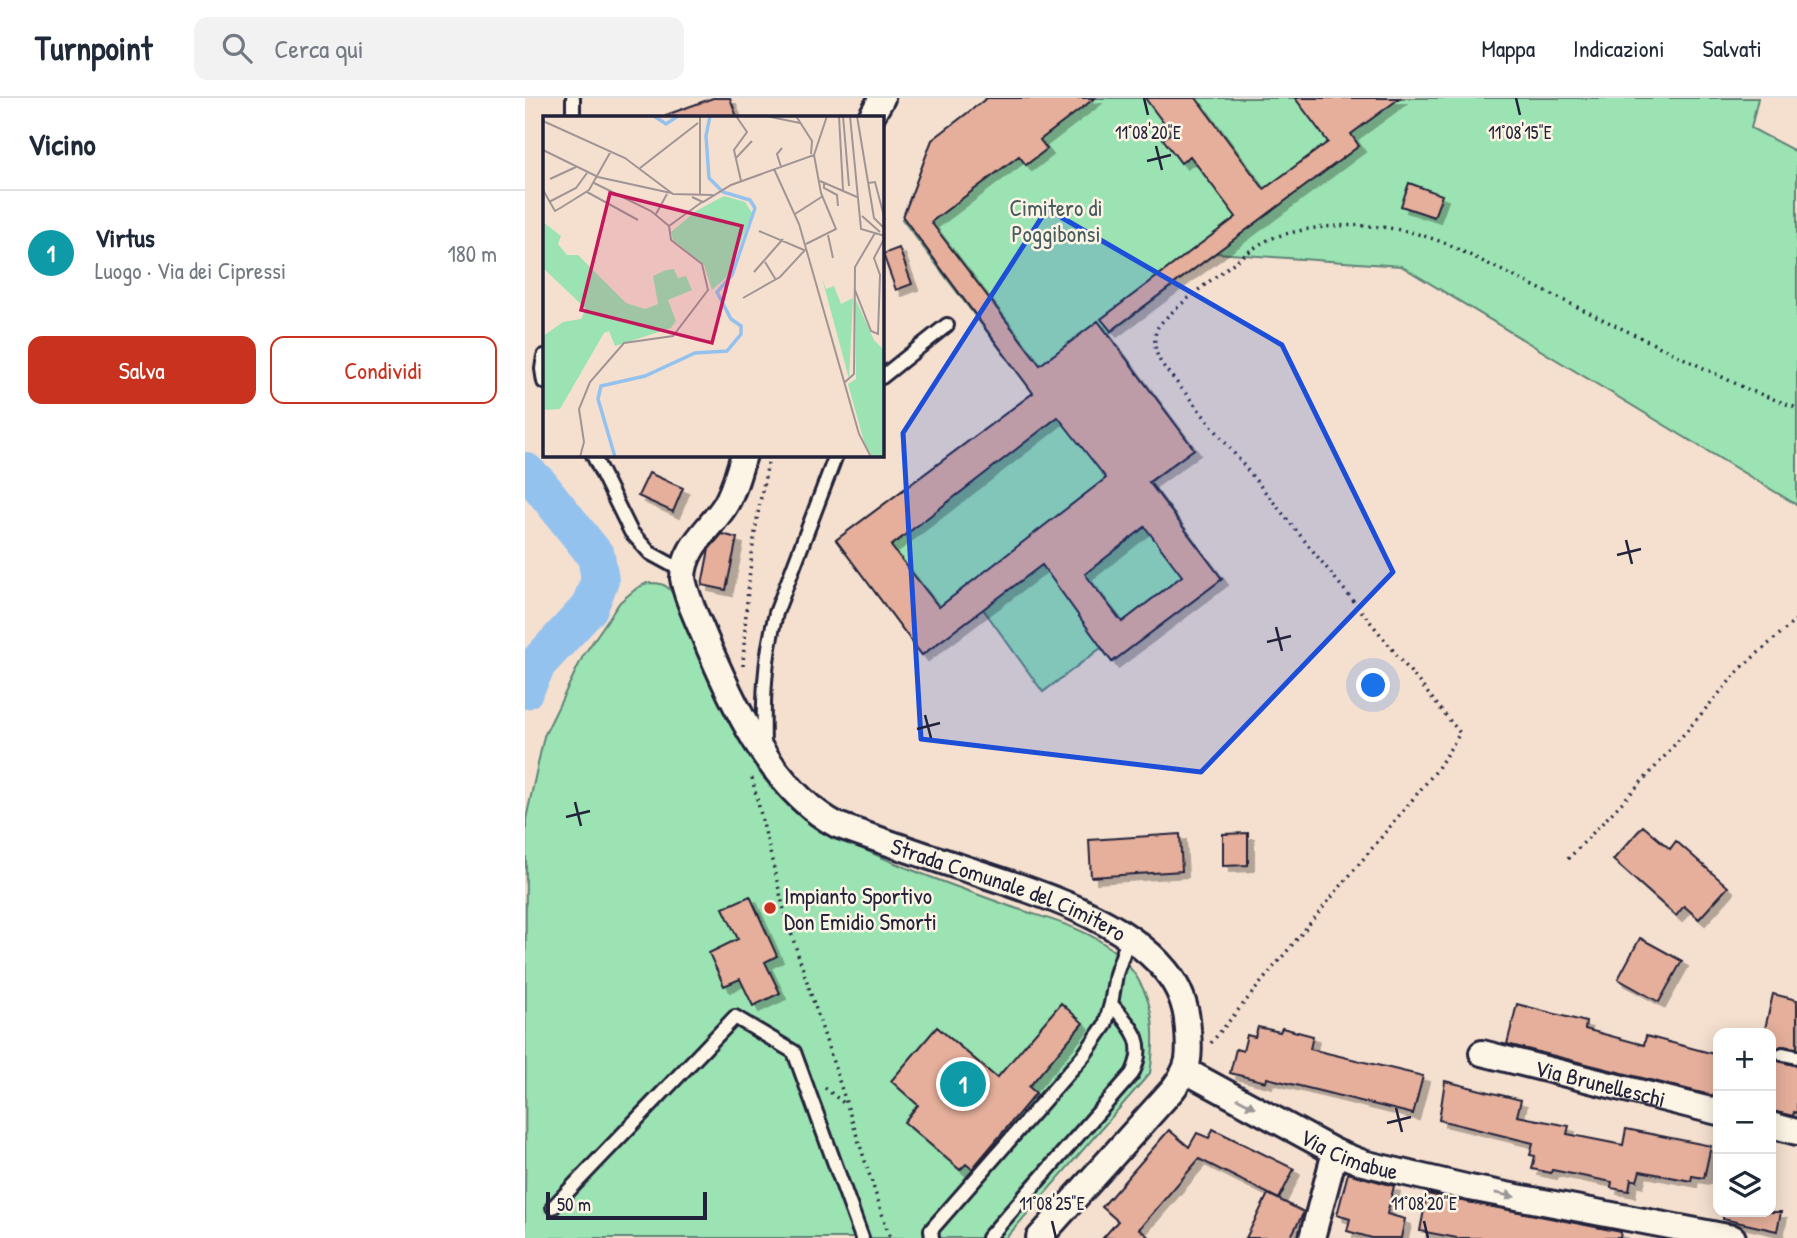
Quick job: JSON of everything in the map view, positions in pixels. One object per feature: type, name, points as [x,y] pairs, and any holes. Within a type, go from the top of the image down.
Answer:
[{"type":"street","points":[[683,571],[687,556],[696,540],[728,500],[743,457]]},
{"type":"street","name":"Strada Comunale del Cimitero","points":[[683,571],[684,586],[758,762],[819,814],[837,825],[1049,897],[1128,939],[1164,969],[1181,994],[1188,1029],[1186,1071]]},
{"type":"street","name":"Via Brunelleschi","points":[[1482,1053],[1713,1111]]},
{"type":"street","name":"Via Cimabue","points":[[1186,1071],[1335,1152],[1363,1163],[1640,1229],[1733,1238]]},
{"type":"street","points":[[1039,1238],[1173,1089],[1186,1071]]},
{"type":"street","points":[[1776,1126],[1797,1132]]},
{"type":"street","points":[[1312,1238],[1335,1152]]},
{"type":"lane","points":[[573,98],[573,116]]},
{"type":"lane","points":[[884,375],[947,325]]},
{"type":"lane","points":[[594,457],[631,532],[650,553],[683,571]]},
{"type":"lane","points":[[758,762],[764,669],[770,636],[776,613],[835,457]]},
{"type":"lane","points":[[932,1238],[931,1230],[1095,1041],[1105,1025],[1116,974],[1128,939]]},
{"type":"lane","points":[[988,1238],[1132,1074],[1138,1060],[1136,1036],[1111,1004]]},
{"type":"lane","points":[[553,1207],[735,1017],[795,1052],[862,1238]]},
{"type":"lane","points":[[1783,1054],[1797,1057]]},
{"type":"path","points":[[1186,1071],[1436,771],[1460,733],[1161,363],[1155,344],[1160,324],[1254,248],[1273,238],[1321,227],[1380,226],[1415,232],[1449,245],[1747,388],[1797,408]]},
{"type":"path","points":[[743,670],[746,594],[758,508],[770,457]]},
{"type":"path","points":[[1568,859],[1651,772],[1741,668],[1797,620]]},
{"type":"path","points":[[758,762],[785,914],[890,1238]]},
{"type":"highlighted area","points":[[1047,209],[1282,345],[1393,572],[1201,772],[921,739],[903,433]]},
{"type":"green space","name":"Cimitero di Poggibonsi","points":[[987,98],[1758,98],[1751,128],[1797,152],[1797,505],[1401,266],[1216,253],[1108,334],[1194,449],[1150,482],[1222,579],[1112,662],[1101,648],[1043,692],[983,609],[922,655],[836,540],[1033,393],[902,219],[932,140]]},
{"type":"green space","name":"Impianto Sportivo Don Emidio Smorti","points":[[647,583],[657,583],[669,588],[686,618],[729,722],[768,779],[805,818],[888,860],[1091,936],[1115,952],[1138,978],[1150,1007],[1153,1039],[1150,1073],[1006,1238],[525,1238],[526,819],[544,736],[583,656],[620,602]]},
{"type":"building","points":[[713,98],[730,98],[737,116],[666,116]]},
{"type":"building","points":[[987,98],[1095,98],[1040,140],[1047,149],[1026,165],[1019,156],[931,222],[1040,365],[1098,321],[1194,449],[1149,482],[1222,579],[1112,662],[1042,565],[922,655],[836,540],[1033,393],[903,217],[932,140]],"holes":[[[1058,417],[1106,478],[939,607],[891,546]],[[1145,527],[1182,576],[1122,622],[1085,574]]]},
{"type":"building","points":[[1145,98],[1196,98],[1264,189],[1328,142],[1295,98],[1400,98],[1351,134],[1359,146],[1111,331],[1101,319],[1236,217],[1190,156],[1181,163],[1163,139],[1171,133]]},
{"type":"building","points":[[1409,183],[1442,195],[1434,217],[1401,206]]},
{"type":"building","points":[[899,248],[912,284],[896,290],[884,254]]},
{"type":"building","points":[[649,473],[683,488],[673,512],[638,496]]},
{"type":"building","points":[[722,534],[737,538],[726,590],[702,585],[709,549]]},
{"type":"building","points":[[1643,826],[1670,849],[1676,841],[1728,887],[1699,919],[1684,906],[1676,916],[1613,860]]},
{"type":"building","points":[[1248,833],[1248,865],[1223,866],[1223,834]]},
{"type":"building","points":[[1180,834],[1182,871],[1091,877],[1089,840]]},
{"type":"building","points":[[750,896],[777,956],[765,962],[780,993],[753,1006],[740,979],[724,986],[709,953],[738,939],[723,908]]},
{"type":"building","points":[[1640,938],[1682,961],[1659,1002],[1618,979]]},
{"type":"building","points":[[1773,994],[1797,1000],[1797,1048],[1781,1046],[1776,1051],[1776,1028],[1765,1028]]},
{"type":"building","points":[[1061,1003],[1083,1023],[1029,1087],[1036,1093],[972,1169],[966,1164],[960,1170],[904,1122],[918,1105],[891,1081],[937,1027],[997,1078]]},
{"type":"building","points":[[1517,1004],[1586,1022],[1585,1029],[1644,1045],[1646,1036],[1713,1054],[1713,1096],[1507,1044]]},
{"type":"building","points":[[1258,1027],[1280,1032],[1282,1028],[1313,1036],[1310,1049],[1423,1076],[1413,1114],[1267,1078],[1266,1082],[1230,1073],[1236,1049],[1243,1051],[1247,1035],[1255,1037]]},
{"type":"building","points":[[1776,1057],[1778,1061],[1797,1066],[1797,1113],[1794,1112],[1793,1116],[1776,1112]]},
{"type":"building","points":[[1445,1081],[1521,1100],[1517,1116],[1569,1126],[1567,1134],[1623,1145],[1626,1129],[1711,1146],[1704,1178],[1692,1176],[1691,1181],[1640,1171],[1637,1181],[1631,1179],[1629,1191],[1611,1188],[1612,1182],[1552,1170],[1551,1173],[1532,1169],[1535,1156],[1530,1155],[1533,1143],[1439,1120]]},
{"type":"building","points":[[1213,1129],[1294,1169],[1279,1199],[1199,1159],[1139,1229],[1150,1238],[1103,1238],[1118,1221],[1102,1207],[1169,1130],[1189,1147],[1197,1133],[1209,1138]]},
{"type":"building","points":[[1348,1173],[1394,1186],[1387,1214],[1405,1219],[1401,1238],[1372,1238],[1347,1231],[1350,1219],[1337,1215]]},
{"type":"building","points":[[1268,1194],[1304,1212],[1290,1238],[1246,1238]]},
{"type":"building","points":[[1427,1194],[1621,1232],[1620,1238],[1457,1238],[1420,1231]]},
{"type":"building","points":[[1776,1212],[1781,1212],[1777,1231],[1723,1219],[1776,1217]]},
{"type":"waterway","points":[[525,471],[539,484],[596,556],[600,580],[589,608],[538,663],[525,690]]},
{"type":"place","name":"Impianto Sportivo Don Emidio Smorti","points":[[770,908]]},
{"type":"place","name":"Virtus","points":[[963,1084]]}]
